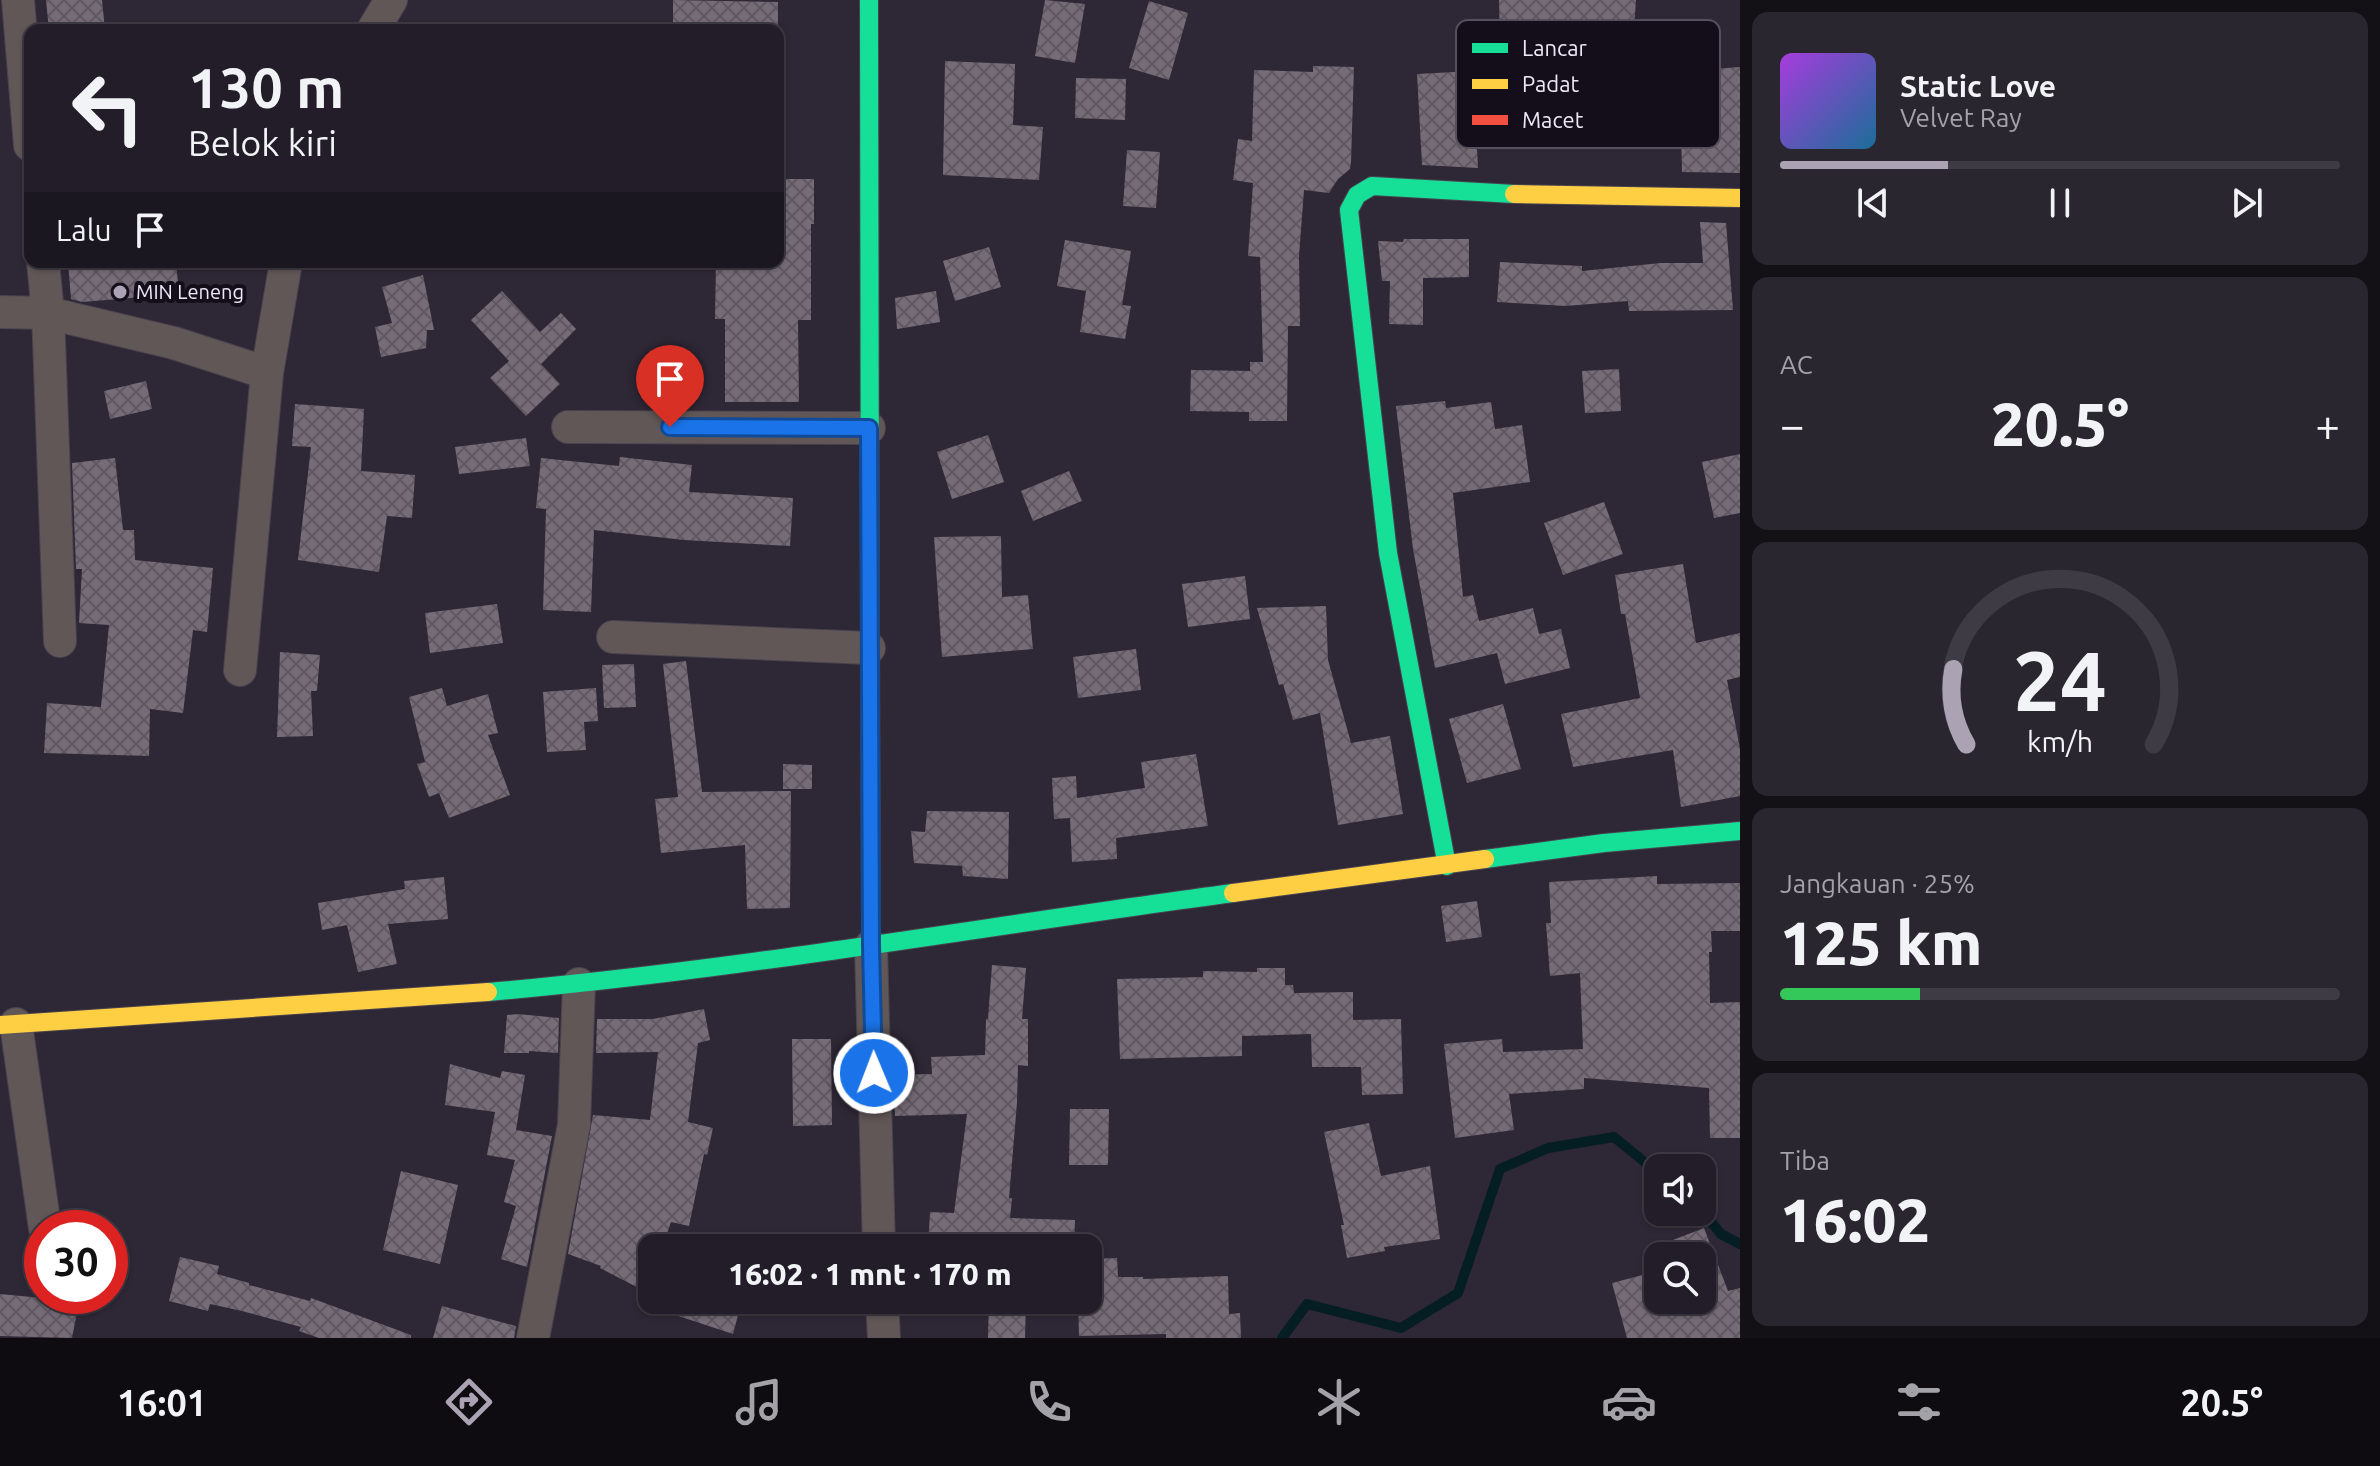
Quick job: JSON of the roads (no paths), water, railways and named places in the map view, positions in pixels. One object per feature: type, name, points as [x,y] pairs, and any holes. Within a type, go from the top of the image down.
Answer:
[{"type":"street","points":[[18,0],[19,136]]},
{"type":"street","points":[[377,24],[391,0]]},
{"type":"street","points":[[869,0],[871,946],[879,1234]]},
{"type":"street","points":[[1447,866],[1388,553],[1349,210],[1352,200],[1359,191],[1372,186],[1465,193],[1740,198]]},
{"type":"street","points":[[44,268],[48,313],[60,641]]},
{"type":"street","points":[[240,670],[267,373],[285,268]]},
{"type":"street","points":[[0,312],[48,313],[174,343],[267,373]]},
{"type":"street","points":[[568,427],[869,428]]},
{"type":"street","points":[[613,637],[869,648]]},
{"type":"street","points":[[42,1210],[8,1024],[403,999],[579,984],[1604,843],[1740,831]]},
{"type":"street","points":[[533,1338],[574,1125],[579,984]]},
{"type":"street","points":[[883,1314],[884,1338]]},
{"type":"waterway","points":[[1282,1338],[1307,1304],[1401,1328],[1458,1293],[1500,1169],[1548,1148],[1614,1137],[1644,1162]]},
{"type":"waterway","points":[[1714,1226],[1721,1234],[1740,1244]]},
{"type":"place","name":"MIN Leneng","points":[[120,292]]}]
